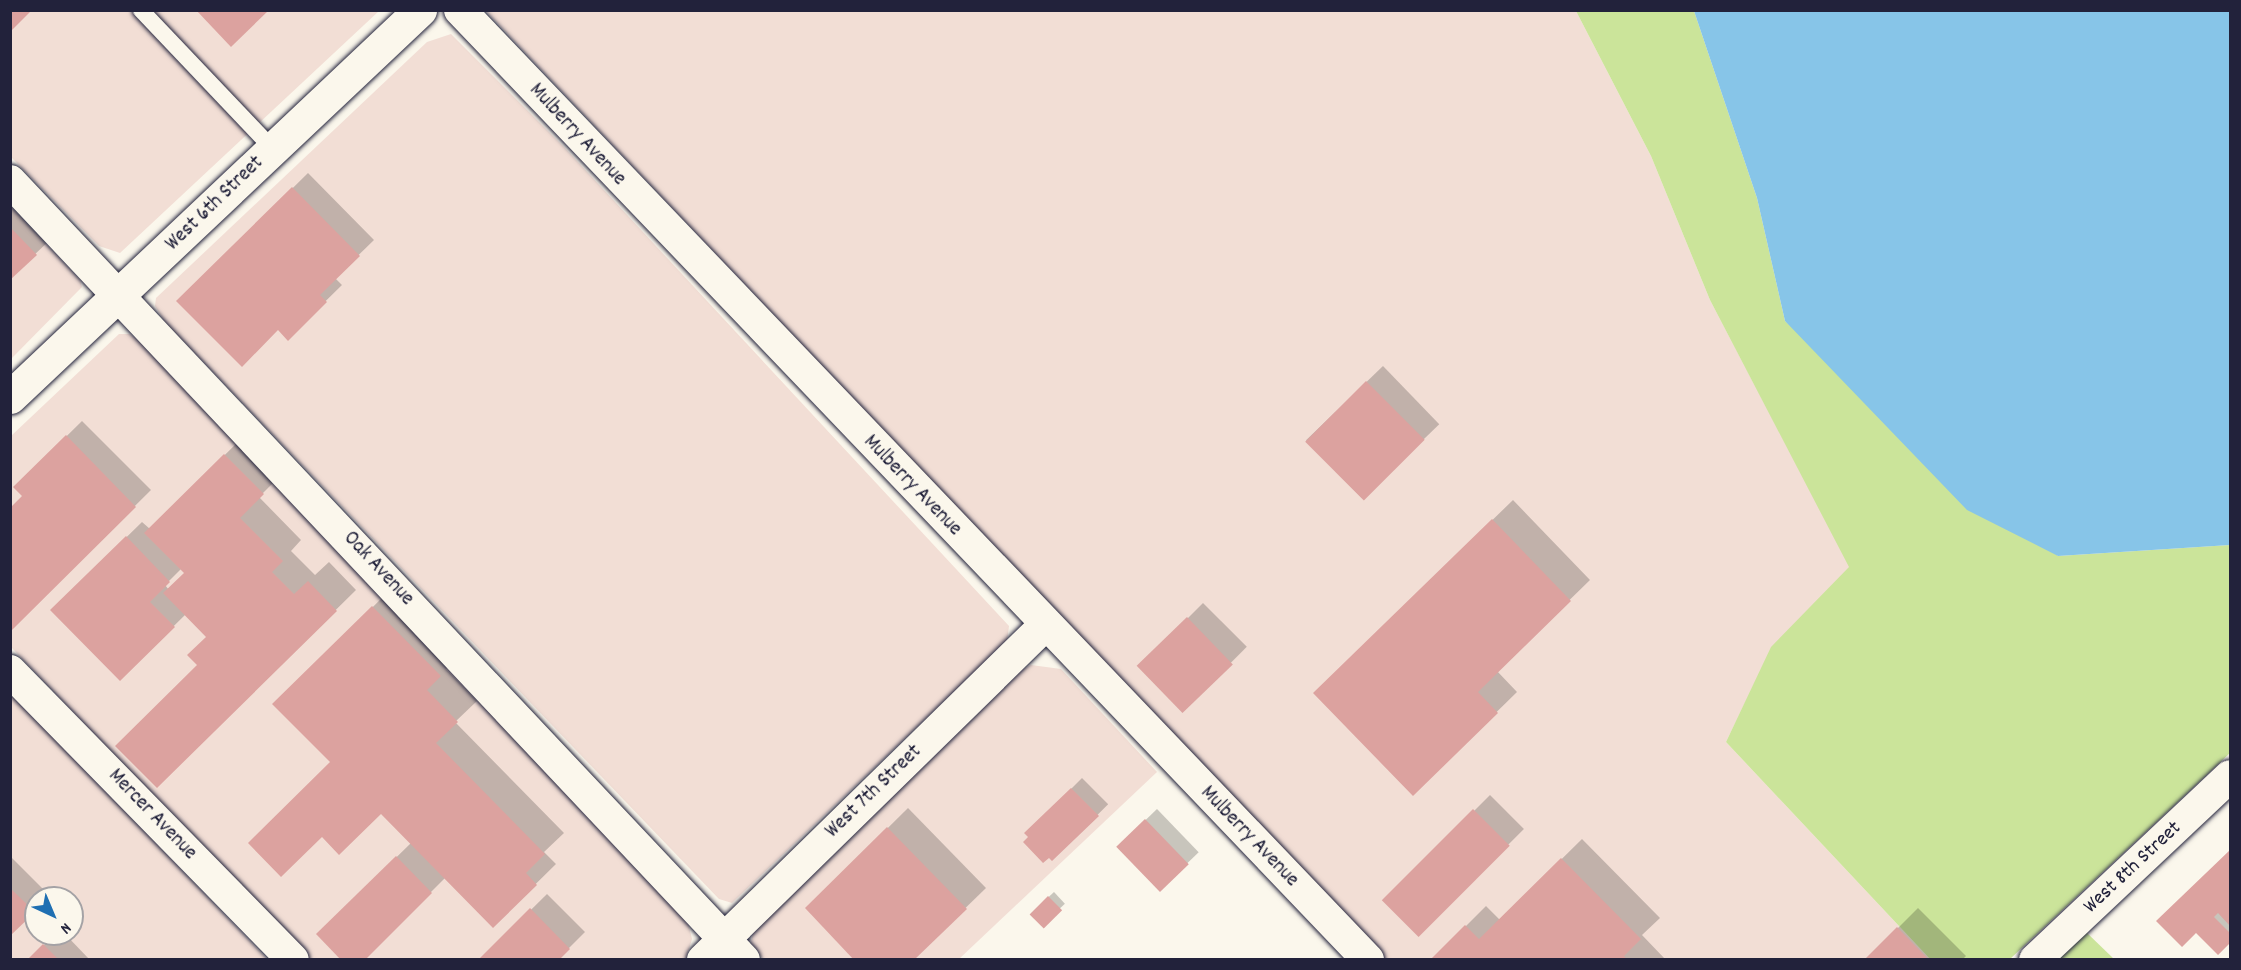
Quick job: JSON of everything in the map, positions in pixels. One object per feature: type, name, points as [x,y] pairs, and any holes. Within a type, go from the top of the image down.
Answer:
[{"type":"main road","name":"West 6th Street","points":[[10,397],[420,10]]},
{"type":"street","name":"Mulberry Avenue","points":[[460,10],[1045,625],[1368,960]]},
{"type":"street","name":"Oak Avenue","points":[[10,181],[119,295],[724,953]]},
{"type":"street","name":"West 7th Street","points":[[724,953],[1045,625]]},
{"type":"street","name":"Mercer Avenue","points":[[10,671],[293,960]]},
{"type":"street","name":"West 8th Street","points":[[2035,960],[2230,776]]},
{"type":"lane","points":[[141,10],[273,149]]},
{"type":"shaded area","points":[[11,11],[379,11],[120,253],[99,246],[11,157]]},
{"type":"shaded area","points":[[486,11],[1576,11],[1651,156],[1710,300],[1850,567],[1772,647],[1726,742],[1930,959],[1383,959]]},
{"type":"shaded area","points":[[451,34],[564,147],[1009,626],[1007,641],[732,903],[719,899],[165,322],[155,306],[156,298],[427,42]]},
{"type":"shaded area","points":[[11,207],[80,280],[82,287],[11,359]]},
{"type":"shaded area","points":[[119,334],[129,334],[139,340],[688,923],[692,939],[686,959],[309,959],[11,647],[11,436]]},
{"type":"shaded area","points":[[1031,665],[1061,669],[1157,772],[959,959],[763,959],[751,943],[753,932],[1022,670]]},
{"type":"shaded area","points":[[11,693],[267,959],[11,959]]},
{"type":"green space","points":[[1576,11],[1694,11],[1757,198],[1785,321],[2058,556],[2230,545],[2230,753],[2010,959],[1930,959],[1726,742],[1771,647],[1849,567],[1710,300],[1651,156]]},
{"type":"green space","points":[[2086,932],[2114,959],[2058,960]]},
{"type":"water","points":[[1694,11],[2230,11],[2230,545],[2058,556],[1967,510],[1785,321],[1757,198]]},
{"type":"building","points":[[10,10],[32,10],[10,32]]},
{"type":"building","points":[[196,10],[269,10],[231,47]]},
{"type":"building","points":[[292,187],[360,256],[320,295],[327,302],[288,341],[278,330],[242,367],[176,301]]},
{"type":"building","points":[[10,227],[37,255],[10,280]]},
{"type":"building","points":[[1366,381],[1425,440],[1364,501],[1305,442]]},
{"type":"building","points":[[66,435],[136,507],[12,630],[10,508],[22,496],[13,487]]},
{"type":"building","points":[[224,454],[264,494],[240,518],[283,561],[272,572],[294,594],[308,581],[337,611],[157,788],[115,746],[197,665],[187,655],[206,637],[163,593],[184,573],[144,533]]},
{"type":"building","points":[[1492,519],[1571,601],[1478,692],[1498,713],[1413,796],[1313,693]]},
{"type":"building","points":[[126,536],[170,582],[150,602],[175,627],[120,681],[50,610]]},
{"type":"building","points":[[372,606],[441,676],[427,690],[458,722],[436,743],[545,854],[526,873],[537,885],[493,928],[381,814],[339,855],[322,837],[281,877],[248,843],[330,762],[272,704]]},
{"type":"building","points":[[1187,617],[1233,664],[1182,713],[1137,666]]},
{"type":"building","points":[[1071,788],[1099,816],[1052,861],[1049,858],[1043,863],[1023,842],[1028,837],[1024,833]]},
{"type":"building","points":[[1473,809],[1510,846],[1419,937],[1382,900]]},
{"type":"building","points":[[1145,819],[1189,864],[1160,892],[1116,847]]},
{"type":"building","points":[[887,827],[967,909],[914,960],[854,960],[805,908]]},
{"type":"building","points":[[2230,850],[2230,926],[2218,913],[2214,917],[2230,933],[2230,943],[2218,955],[2196,933],[2182,947],[2156,921]]},
{"type":"building","points":[[396,856],[432,893],[365,960],[341,960],[316,934]]},
{"type":"building","points":[[1561,858],[1641,939],[1624,956],[1627,960],[1430,960],[1465,925],[1479,939]]},
{"type":"building","points":[[10,888],[24,901],[24,923],[10,936]]},
{"type":"building","points":[[1048,896],[1062,910],[1044,929],[1030,914]]},
{"type":"building","points":[[530,908],[570,949],[559,960],[478,960]]},
{"type":"building","points":[[1897,927],[1929,960],[1864,960]]},
{"type":"building","points":[[41,946],[45,946],[59,960],[27,960]]}]
